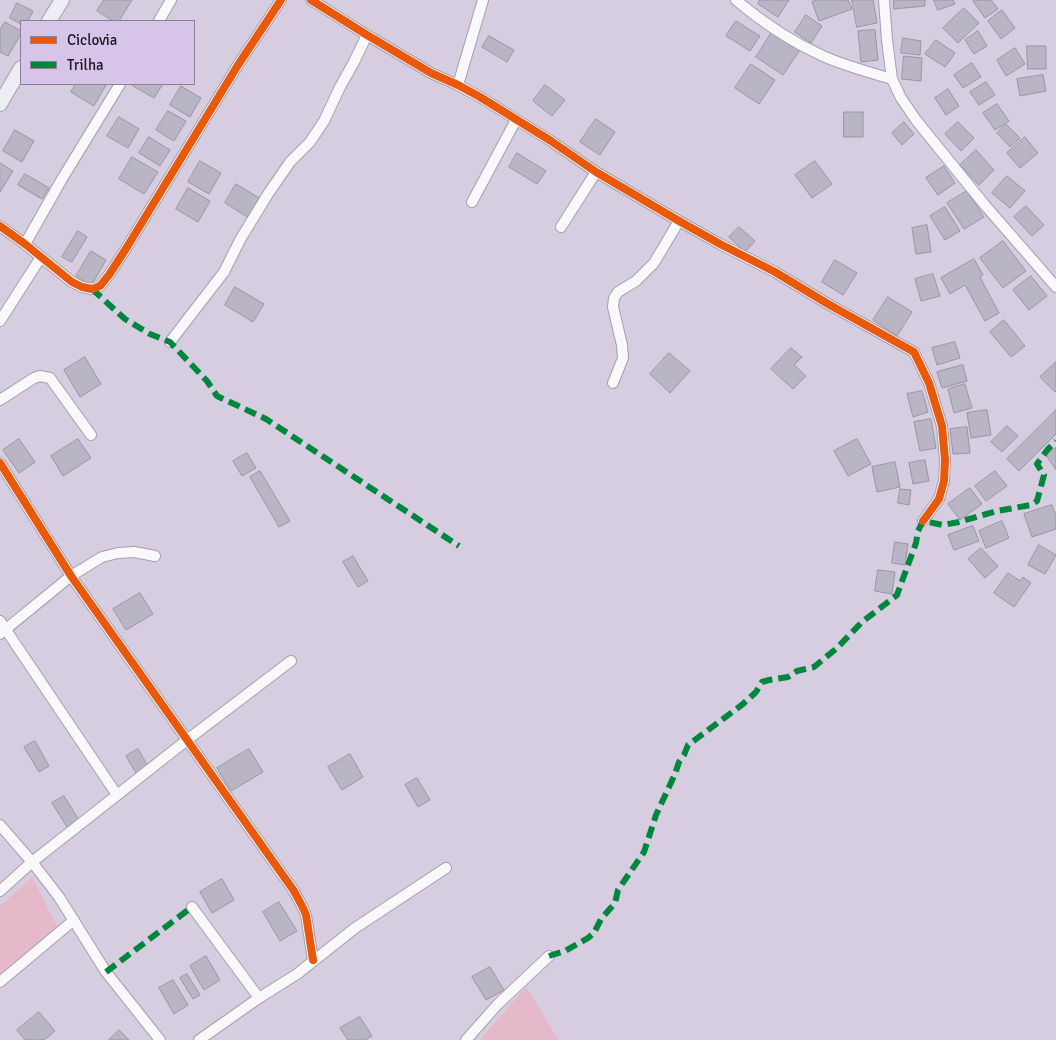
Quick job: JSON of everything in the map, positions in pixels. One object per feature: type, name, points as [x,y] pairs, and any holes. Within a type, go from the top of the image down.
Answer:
[{"type":"main road","points":[[50,20],[62,0]]},
{"type":"main road","points":[[0,104],[20,70]]},
{"type":"street","points":[[160,20],[171,0]]},
{"type":"street","points":[[0,226],[72,282],[92,289],[100,286],[127,248],[238,65],[281,0]]},
{"type":"street","points":[[311,0],[431,72],[480,96],[596,172],[679,221],[775,272],[914,352],[929,383],[942,426],[945,460],[944,482],[939,499],[923,521]]},
{"type":"street","points":[[458,85],[483,0]]},
{"type":"street","points":[[736,0],[794,42],[822,56],[892,79]]},
{"type":"street","points":[[884,0],[892,79],[901,98],[916,120],[984,204],[1056,287]]},
{"type":"street","points":[[170,342],[224,272],[240,240],[290,162],[310,142],[324,122],[367,35]]},
{"type":"street","points":[[25,244],[119,85]]},
{"type":"street","points":[[472,202],[516,120]]},
{"type":"street","points":[[561,227],[596,172]]},
{"type":"street","points":[[613,383],[623,358],[622,345],[613,307],[614,298],[618,292],[636,281],[654,264],[679,221]]},
{"type":"street","points":[[0,321],[41,257]]},
{"type":"street","points":[[0,400],[34,378],[40,376],[50,378],[90,436]]},
{"type":"street","points":[[0,463],[71,576],[294,891],[306,915],[313,960]]},
{"type":"street","points":[[117,795],[2,628],[71,576],[102,557],[134,552],[155,556]]},
{"type":"street","points":[[0,891],[32,862],[291,661]]},
{"type":"street","points":[[0,825],[59,896],[106,972],[160,1040]]},
{"type":"street","points":[[199,1040],[297,974],[355,928],[446,868]]},
{"type":"street","points":[[192,907],[259,998]]},
{"type":"street","points":[[0,982],[74,920]]},
{"type":"street","points":[[466,1040],[498,1004],[549,956]]},
{"type":"shaded area","points":[[32,877],[58,928],[0,976],[0,906]]},
{"type":"shaded area","points":[[526,987],[559,1040],[480,1040]]},
{"type":"building","points":[[104,0],[132,0],[120,20],[111,20],[97,11]]},
{"type":"building","points":[[760,0],[789,0],[778,17],[758,4]]},
{"type":"building","points":[[817,0],[848,0],[852,9],[819,21],[812,2]]},
{"type":"building","points":[[852,0],[873,0],[877,23],[857,27]]},
{"type":"building","points":[[894,0],[925,0],[925,6],[894,9]]},
{"type":"building","points":[[934,0],[953,0],[955,4],[938,10]]},
{"type":"building","points":[[974,0],[991,0],[998,9],[985,18]]},
{"type":"building","points":[[17,3],[33,11],[28,20],[20,20],[20,23],[10,18]]},
{"type":"building","points":[[964,8],[979,23],[958,43],[943,28]]},
{"type":"building","points":[[1002,10],[1015,28],[1001,39],[988,21]]},
{"type":"building","points":[[806,15],[822,26],[811,43],[795,32]]},
{"type":"building","points":[[736,21],[760,36],[750,51],[726,36]]},
{"type":"building","points":[[5,22],[20,30],[20,36],[8,56],[0,52],[0,30]]},
{"type":"building","points":[[875,30],[878,60],[861,62],[858,31]]},
{"type":"building","points":[[978,31],[987,46],[974,54],[965,40]]},
{"type":"building","points":[[772,32],[800,50],[783,75],[756,57]]},
{"type":"building","points":[[489,36],[514,50],[507,62],[482,47]]},
{"type":"building","points":[[903,38],[921,41],[920,55],[901,53]]},
{"type":"building","points":[[936,40],[955,53],[945,67],[925,54]]},
{"type":"building","points":[[1027,46],[1046,46],[1046,69],[1028,69]]},
{"type":"building","points":[[1015,48],[1025,64],[1006,76],[997,60]]},
{"type":"building","points":[[904,56],[922,58],[921,81],[902,79]]},
{"type":"building","points":[[972,63],[981,77],[963,88],[954,75]]},
{"type":"building","points":[[751,64],[775,80],[759,104],[735,88]]},
{"type":"building","points":[[1043,75],[1046,91],[1020,96],[1017,79]]},
{"type":"building","points":[[986,82],[995,95],[979,105],[970,92]]},
{"type":"building","points":[[75,85],[106,85],[94,106],[71,92]]},
{"type":"building","points":[[134,85],[162,85],[154,98]]},
{"type":"building","points":[[545,85],[565,100],[552,116],[533,101]]},
{"type":"building","points":[[181,86],[201,98],[190,117],[170,105]]},
{"type":"building","points":[[948,89],[959,106],[946,115],[935,98]]},
{"type":"building","points":[[997,104],[1009,121],[995,130],[983,113]]},
{"type":"building","points":[[168,111],[186,121],[174,141],[156,130]]},
{"type":"building","points":[[844,112],[863,112],[863,137],[844,137]]},
{"type":"building","points":[[119,117],[139,129],[128,148],[107,136]]},
{"type":"building","points":[[596,119],[615,132],[600,155],[580,142]]},
{"type":"building","points":[[904,122],[914,134],[902,145],[892,133]]},
{"type":"building","points":[[958,122],[974,138],[961,151],[945,134]]},
{"type":"building","points":[[1006,124],[1020,138],[1010,147],[997,133]]},
{"type":"building","points":[[15,130],[34,141],[22,162],[3,151]]},
{"type":"building","points":[[149,137],[170,150],[160,166],[139,153]]},
{"type":"building","points":[[1025,137],[1038,153],[1020,168],[1007,153]]},
{"type":"building","points":[[976,150],[994,170],[979,185],[960,165]]},
{"type":"building","points":[[517,153],[546,171],[537,184],[509,167]]},
{"type":"building","points":[[132,157],[158,172],[144,194],[119,179]]},
{"type":"building","points":[[200,161],[221,173],[209,194],[188,182]]},
{"type":"building","points":[[815,161],[832,184],[812,198],[795,175]]},
{"type":"building","points":[[0,163],[13,171],[0,192]]},
{"type":"building","points":[[944,166],[955,183],[938,195],[926,178]]},
{"type":"building","points":[[25,174],[49,188],[42,199],[18,185]]},
{"type":"building","points":[[1007,176],[1025,191],[1010,208],[992,193]]},
{"type":"building","points":[[236,184],[261,199],[249,218],[225,203]]},
{"type":"building","points":[[188,188],[210,201],[198,222],[176,209]]},
{"type":"building","points":[[967,191],[984,217],[964,229],[947,203]]},
{"type":"building","points":[[1026,206],[1044,225],[1032,236],[1014,217]]},
{"type":"building","points":[[945,207],[960,231],[945,240],[930,216]]},
{"type":"building","points":[[927,225],[931,252],[916,254],[912,228]]},
{"type":"building","points":[[739,227],[755,241],[745,252],[729,237]]},
{"type":"building","points":[[78,231],[87,237],[72,262],[62,257]]},
{"type":"building","points":[[1003,241],[1026,271],[1003,288],[980,258]]},
{"type":"building","points":[[91,251],[106,260],[91,286],[76,276]]},
{"type":"building","points":[[974,259],[983,275],[980,277],[999,313],[985,321],[965,285],[950,294],[941,278]]},
{"type":"building","points":[[835,260],[857,273],[843,295],[822,282]]},
{"type":"building","points":[[933,274],[940,296],[921,301],[915,279]]},
{"type":"building","points":[[1031,276],[1047,296],[1029,310],[1013,290]]},
{"type":"building","points":[[235,287],[264,304],[253,322],[225,305]]},
{"type":"building","points":[[888,297],[912,312],[897,336],[873,320]]},
{"type":"building","points":[[1004,320],[1025,346],[1011,357],[990,332]]},
{"type":"building","points":[[955,342],[960,358],[937,365],[932,348]]},
{"type":"building","points":[[791,348],[802,357],[794,365],[806,376],[793,389],[771,369]]},
{"type":"building","points":[[669,353],[690,371],[670,393],[650,374]]},
{"type":"building","points":[[85,357],[101,384],[80,397],[64,370]]},
{"type":"building","points":[[1056,362],[1056,391],[1055,392],[1040,377]]},
{"type":"building","points":[[963,365],[967,381],[942,388],[937,372]]},
{"type":"building","points":[[965,384],[972,408],[954,413],[948,389]]},
{"type":"building","points":[[922,391],[928,412],[913,417],[907,394]]},
{"type":"building","points":[[987,410],[991,435],[971,438],[967,413]]},
{"type":"building","points":[[1056,410],[1056,434],[1019,471],[1007,459]]},
{"type":"building","points":[[931,419],[936,448],[920,451],[914,422]]},
{"type":"building","points":[[1007,426],[1018,436],[1002,452],[991,442]]},
{"type":"building","points":[[967,427],[970,453],[953,454],[950,429]]},
{"type":"building","points":[[19,439],[35,462],[19,473],[3,450]]},
{"type":"building","points":[[78,439],[91,458],[63,476],[51,456]]},
{"type":"building","points":[[857,439],[871,464],[848,476],[834,451]]},
{"type":"building","points":[[1056,448],[1056,470],[1046,455]]},
{"type":"building","points":[[247,453],[256,468],[242,476],[233,461]]},
{"type":"building","points":[[925,460],[929,481],[913,484],[909,463]]},
{"type":"building","points":[[895,462],[900,487],[877,492],[872,467]]},
{"type":"building","points":[[260,471],[290,521],[279,527],[250,477]]},
{"type":"building","points":[[995,471],[1007,486],[986,501],[975,486]]},
{"type":"building","points":[[970,488],[982,504],[960,520],[948,504]]},
{"type":"building","points":[[900,489],[911,490],[909,505],[898,503]]},
{"type":"building","points":[[1052,505],[1056,516],[1056,529],[1032,537],[1024,514]]},
{"type":"building","points":[[1002,521],[1009,538],[986,548],[979,531]]},
{"type":"building","points":[[973,526],[979,541],[954,550],[948,535]]},
{"type":"building","points":[[895,542],[908,544],[905,565],[892,563]]},
{"type":"building","points":[[1039,545],[1056,555],[1045,574],[1028,565]]},
{"type":"building","points":[[981,548],[998,566],[985,578],[968,559]]},
{"type":"building","points":[[353,556],[368,581],[358,587],[343,562]]},
{"type":"building","points":[[878,570],[895,572],[892,594],[875,591]]},
{"type":"building","points":[[1008,573],[1020,581],[1023,577],[1031,583],[1014,607],[994,593]]},
{"type":"building","points":[[140,593],[153,614],[126,630],[113,609]]},
{"type":"building","points":[[35,741],[49,766],[39,772],[24,747]]},
{"type":"building","points":[[138,749],[148,766],[136,773],[126,756]]},
{"type":"building","points":[[249,749],[263,772],[231,791],[217,768]]},
{"type":"building","points":[[350,754],[363,777],[342,790],[328,767]]},
{"type":"building","points":[[417,778],[430,800],[418,807],[405,785]]},
{"type":"building","points":[[64,796],[79,820],[67,827],[52,803]]},
{"type":"building","points":[[222,879],[234,900],[212,913],[200,892]]},
{"type":"building","points":[[279,902],[297,931],[280,941],[263,912]]},
{"type":"building","points":[[206,956],[220,980],[204,990],[190,966]]},
{"type":"building","points":[[490,967],[504,990],[486,1000],[472,977]]},
{"type":"building","points":[[187,974],[200,995],[193,999],[180,978]]},
{"type":"building","points":[[173,980],[188,1005],[174,1014],[159,988]]},
{"type":"building","points":[[39,1012],[55,1031],[44,1040],[25,1040],[17,1030]]},
{"type":"building","points":[[360,1017],[372,1036],[365,1040],[348,1040],[340,1028]]},
{"type":"building","points":[[119,1030],[129,1040],[109,1040]]},
{"type":"marked path","points":[[92,289],[125,319],[150,334],[170,342],[207,381],[217,396],[266,419],[459,546]]},
{"type":"marked path","points":[[549,956],[565,951],[588,938],[594,933],[601,919],[615,903],[618,890],[644,852],[656,815],[688,745],[743,704],[756,692],[762,682],[788,677],[797,671],[814,667],[837,648],[862,622],[897,595],[923,521],[943,525],[997,511],[1031,505],[1037,501],[1044,475],[1037,464],[1056,441]]},
{"type":"marked path","points":[[106,972],[192,907]]},
{"type":"cycle path","points":[[0,226],[72,282],[92,289],[100,286],[127,247],[238,65],[281,0]]},
{"type":"cycle path","points":[[311,0],[431,73],[480,97],[551,141],[596,172],[679,221],[775,272],[914,352],[929,383],[942,426],[945,460],[944,481],[939,499],[923,521]]},
{"type":"cycle path","points":[[0,463],[71,576],[294,891],[306,915],[313,960]]}]
